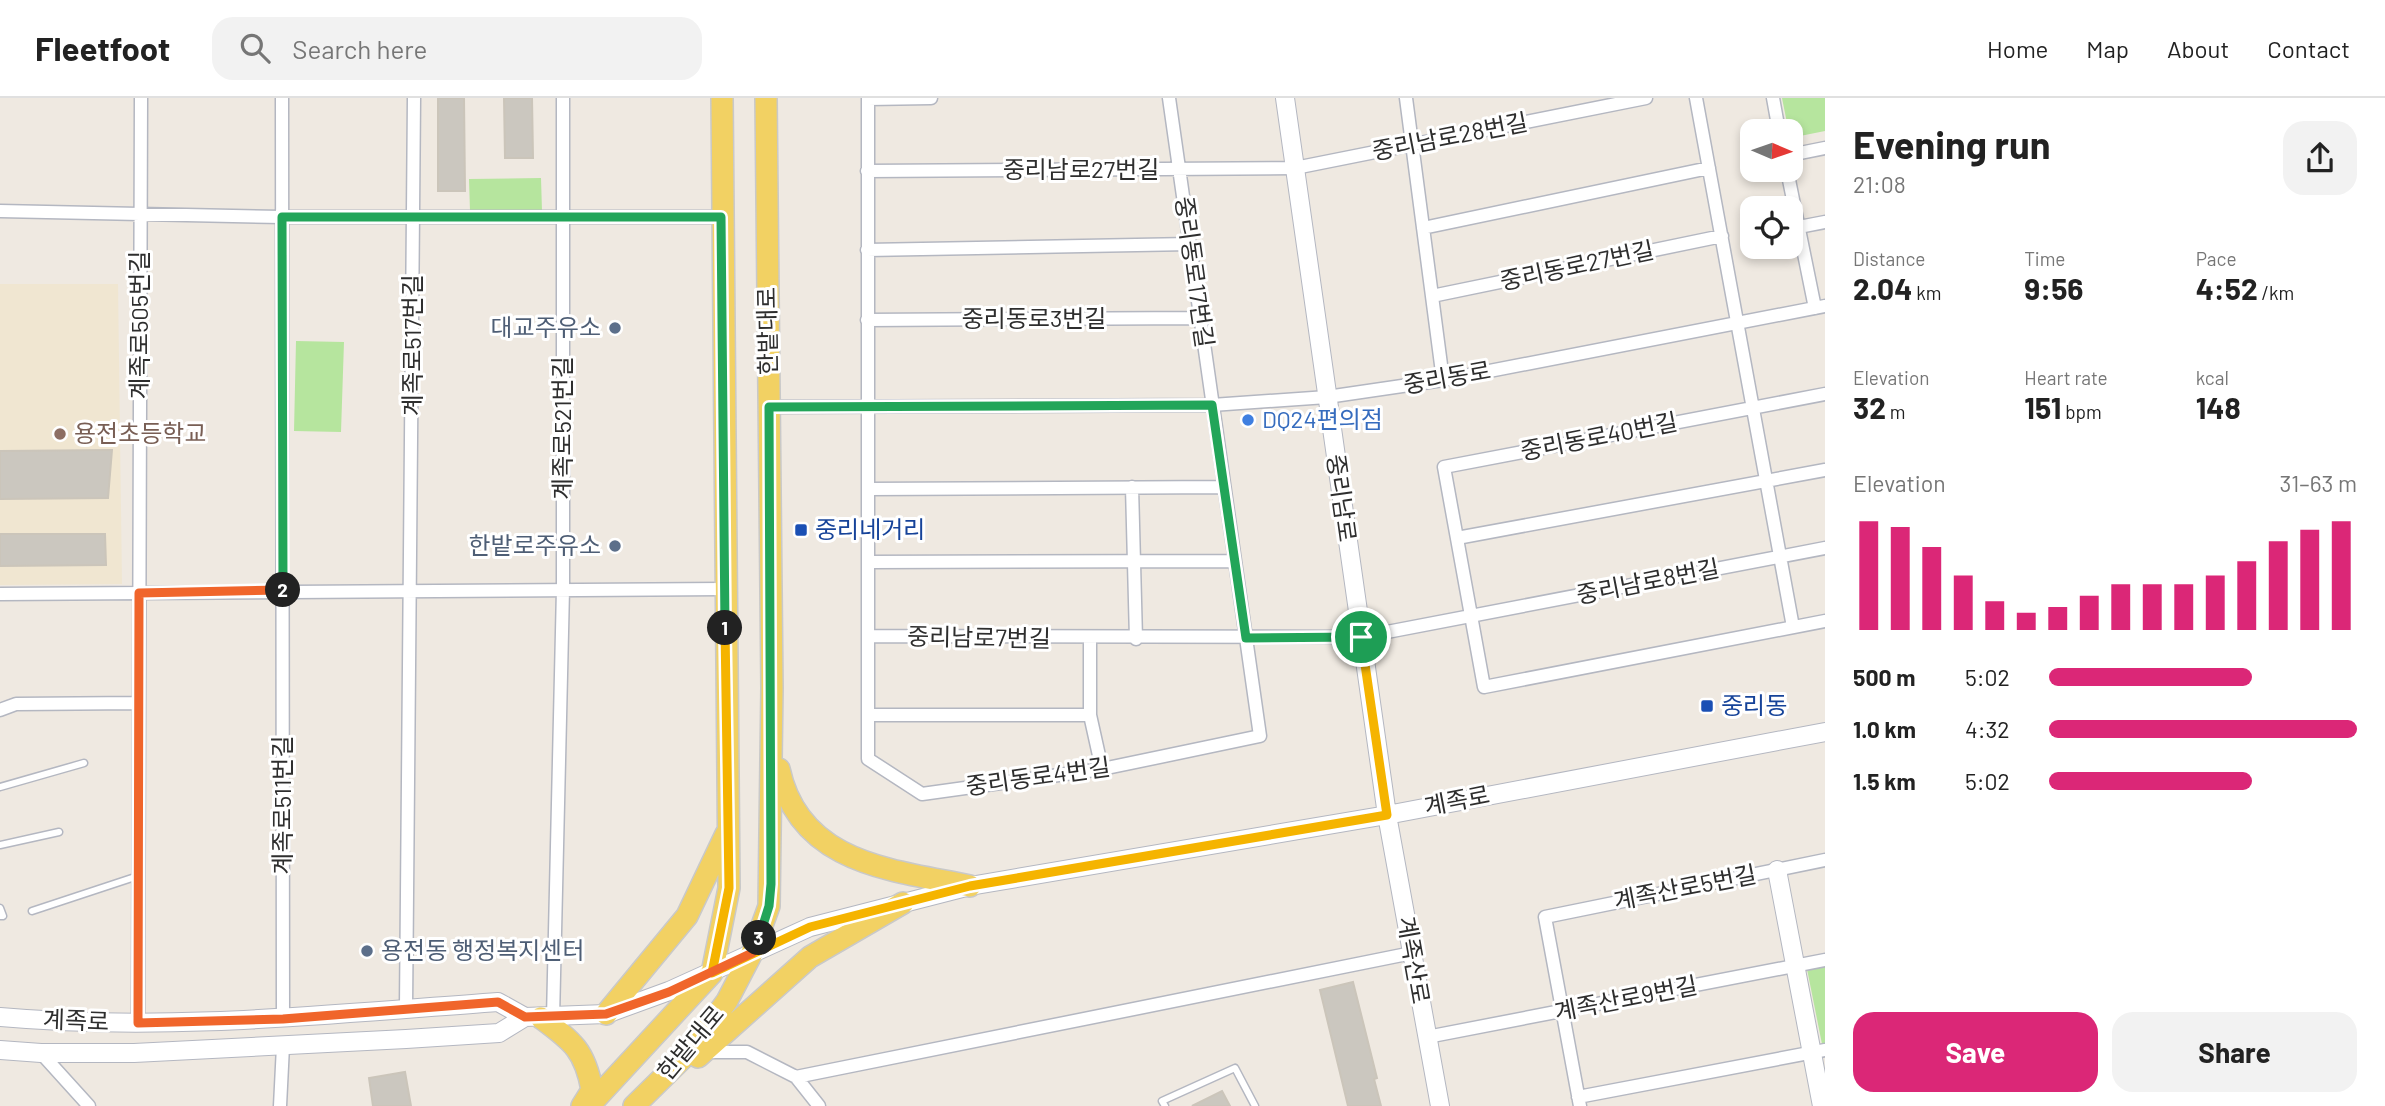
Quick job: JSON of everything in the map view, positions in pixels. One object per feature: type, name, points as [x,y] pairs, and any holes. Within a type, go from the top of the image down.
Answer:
[{"type":"main road","name":"한밭대로","points":[[589,1106],[712,973],[729,888],[724,589],[722,98]]},
{"type":"main road","name":"한밭대로","points":[[638,1101],[691,1050],[727,1001],[752,953],[769,906],[772,688],[766,98]]},
{"type":"main road","name":"중리남로","points":[[1285,98],[1387,815]]},
{"type":"main road","points":[[772,688],[778,765],[783,789],[800,820],[836,851],[875,868],[970,886]]},
{"type":"main road","name":"계족로","points":[[0,1050],[134,1053],[499,1033],[540,1018],[606,1014],[712,973],[810,927],[970,886],[1387,815],[1825,732]]},
{"type":"main road","name":"계족산로","points":[[1387,815],[1440,1106]]},
{"type":"main road","points":[[606,1014],[687,916],[729,829]]},
{"type":"main road","points":[[1777,870],[1796,965],[1819,1051],[1822,1106]]},
{"type":"main road","points":[[638,1101],[666,1085],[810,957],[903,903]]},
{"type":"main road","name":"계족로","points":[[0,1017],[138,1023],[283,1019],[498,1002],[540,1018]]},
{"type":"main road","points":[[540,1018],[573,1042],[587,1063],[592,1090],[582,1106]]},
{"type":"street","name":"계족로505번길","points":[[138,1023],[141,98]]},
{"type":"street","name":"계족로511번길","points":[[282,98],[283,1019]]},
{"type":"street","name":"계족로517번길","points":[[406,1008],[414,98]]},
{"type":"street","name":"계족로521번길","points":[[540,1018],[563,589],[563,98]]},
{"type":"street","points":[[867,404],[868,98],[931,98]]},
{"type":"street","name":"중리동로17번길","points":[[1169,98],[1260,736]]},
{"type":"street","points":[[1406,98],[1443,380]]},
{"type":"street","name":"중리남로28번길","points":[[1295,168],[1646,98]]},
{"type":"street","points":[[1696,98],[1793,627]]},
{"type":"street","points":[[1773,98],[1777,119]]},
{"type":"street","points":[[1803,152],[1825,148]]},
{"type":"street","name":"중리남로27번길","points":[[867,172],[1295,168]]},
{"type":"street","points":[[1423,228],[1709,168]]},
{"type":"street","points":[[0,211],[282,217],[721,217]]},
{"type":"street","points":[[1803,227],[1825,222]]},
{"type":"street","name":"중리동로27번길","points":[[1432,296],[1722,236]]},
{"type":"street","points":[[1803,243],[1820,307]]},
{"type":"street","points":[[867,250],[1190,244]]},
{"type":"street","name":"중리동로","points":[[769,407],[867,404],[1212,405],[1327,397],[1443,380],[1820,307]]},
{"type":"street","name":"중리동로3번길","points":[[867,320],[1200,318]]},
{"type":"street","name":"중리동로40번길","points":[[1457,538],[1444,467],[1825,394]]},
{"type":"street","name":"중리동로4번길","points":[[867,404],[869,759],[922,794],[1102,769],[1260,736]]},
{"type":"street","points":[[1825,470],[1457,538],[1484,687],[1825,621]]},
{"type":"street","points":[[1132,487],[1136,639]]},
{"type":"street","points":[[867,489],[1224,487]]},
{"type":"street","name":"중리남로8번길","points":[[1361,637],[1825,548]]},
{"type":"street","points":[[868,562],[1235,561]]},
{"type":"street","points":[[0,593],[724,589]]},
{"type":"street","name":"중리남로7번길","points":[[868,636],[1090,639],[1361,637]]},
{"type":"street","points":[[1090,639],[1090,715],[1102,769]]},
{"type":"street","points":[[0,710],[16,704],[139,703]]},
{"type":"street","points":[[868,715],[1090,715]]},
{"type":"street","name":"계족산로5번길","points":[[1562,1011],[1545,917],[1825,860]]},
{"type":"street","points":[[796,1077],[1412,953]]},
{"type":"street","name":"계족산로9번길","points":[[1427,1037],[1825,960]]},
{"type":"street","points":[[1562,1011],[1579,1101],[1819,1051]]},
{"type":"street","points":[[280,1106],[283,1046]]},
{"type":"street","points":[[703,1052],[747,1052],[796,1077],[819,1106]]},
{"type":"street","name":"계족로","points":[[41,1053],[89,1106]]},
{"type":"lane","points":[[0,787],[84,763]]},
{"type":"lane","points":[[0,845],[58,832]]},
{"type":"lane","points":[[32,911],[138,876]]},
{"type":"lane","points":[[0,908],[2,916]]},
{"type":"lane","points":[[1165,1106],[1162,1101],[1235,1068],[1255,1106]]},
{"type":"shaded area","name":"용전초등학교","points":[[0,284],[118,284],[122,584],[0,585]]},
{"type":"green space","points":[[1782,98],[1825,98],[1825,131],[1803,135],[1803,119],[1786,119]]},
{"type":"green space","points":[[541,178],[542,211],[470,211],[469,179]]},
{"type":"green space","points":[[296,341],[344,342],[341,432],[294,431]]},
{"type":"green space","points":[[1825,965],[1825,1044],[1822,1044],[1807,969]]},
{"type":"building","points":[[438,98],[464,98],[465,191],[438,191]]},
{"type":"building","points":[[504,98],[532,98],[533,158],[505,158]]},
{"type":"building","points":[[112,450],[108,498],[0,499],[0,451]]},
{"type":"building","points":[[0,534],[105,534],[106,565],[0,566]]},
{"type":"building","points":[[1353,982],[1377,1078],[1374,1079],[1381,1106],[1348,1106],[1320,990]]},
{"type":"building","points":[[405,1072],[411,1106],[373,1106],[369,1078]]},
{"type":"building","points":[[1222,1091],[1230,1106],[1192,1106]]},
{"type":"place","name":"대교주유소","points":[[615,328]]},
{"type":"place","name":"DQ24편의점","points":[[1248,420]]},
{"type":"place","name":"용전초등학교","points":[[60,434]]},
{"type":"place","name":"중리네거리","points":[[801,530]]},
{"type":"place","name":"한밭로주유소","points":[[615,546]]},
{"type":"place","name":"중리동","points":[[1707,706]]},
{"type":"place","name":"용전동 행정복지센터","points":[[367,951]]},
{"type":"route","points":[[1361,637],[1246,638],[1212,405],[867,404],[769,407],[771,884],[762,932],[752,953],[712,973],[669,992],[606,1014],[525,1017],[498,1002],[283,1019],[138,1023],[139,593],[283,591],[282,217],[721,217],[724,589],[730,869],[722,935],[712,973],[810,927],[970,886],[1387,815],[1361,637]]}]
